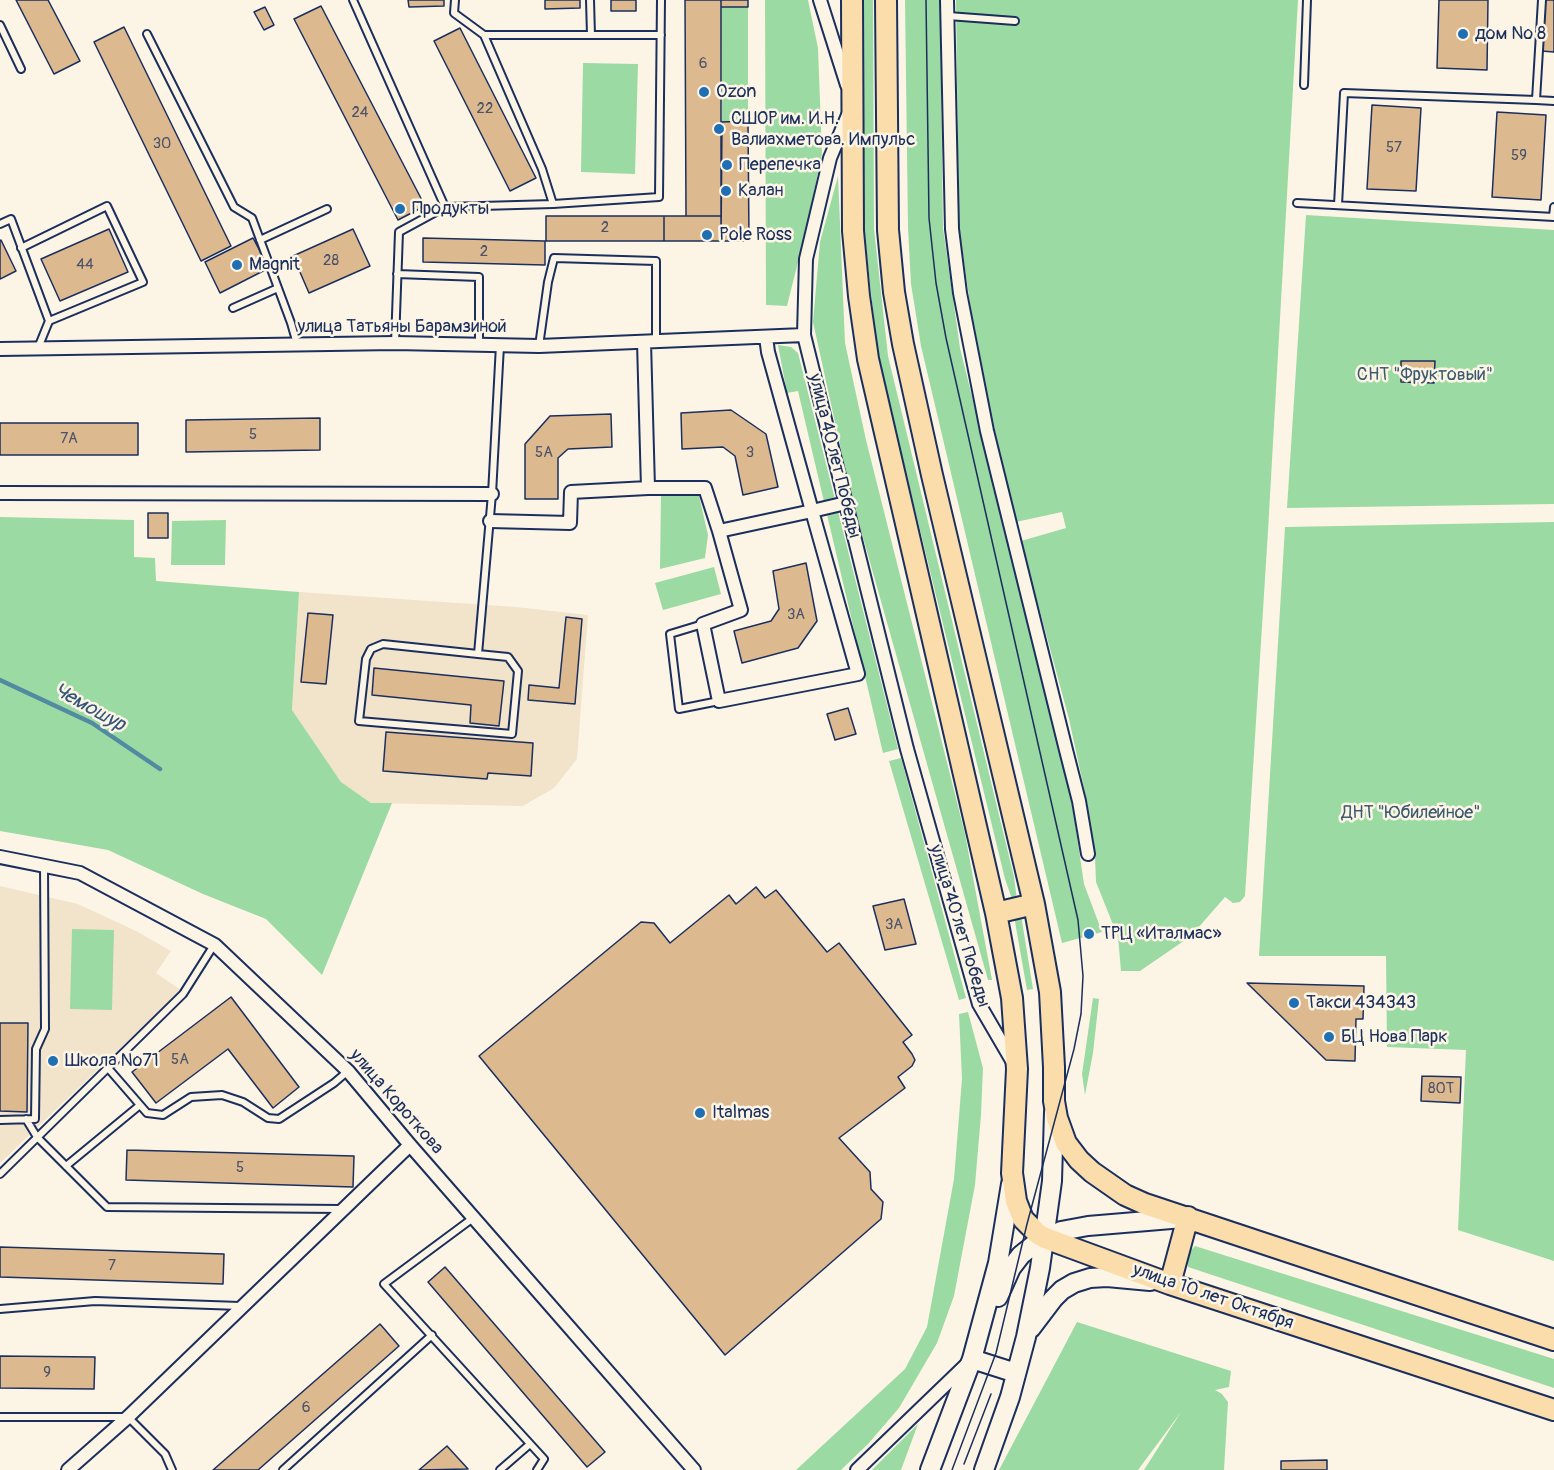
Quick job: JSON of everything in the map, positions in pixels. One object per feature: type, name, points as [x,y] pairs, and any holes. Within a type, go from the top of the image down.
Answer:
[{"type":"main road","name":"улица 40 лет Победы","points":[[852,0],[854,231],[859,296],[868,359],[996,913],[1012,998],[1017,1069]]},
{"type":"main road","points":[[886,0],[888,230],[894,292],[903,344],[930,464],[1034,904],[1050,992],[1054,1101],[1052,1181],[1045,1238],[1026,1338],[1010,1397],[984,1470]]},
{"type":"main road","points":[[996,913],[1034,904]]},
{"type":"main road","name":"улица 10 лет Октября","points":[[1017,1069],[1012,1173],[1016,1201],[1023,1219],[1038,1234],[1170,1284],[1554,1410]]},
{"type":"main road","points":[[1054,1101],[1066,1143],[1079,1160],[1092,1172],[1135,1200],[1554,1340]]},
{"type":"main road","points":[[972,1359],[998,1263],[1012,1173]]},
{"type":"main road","points":[[930,1470],[972,1359],[1011,1268],[1026,1251],[1045,1238],[1088,1226],[1188,1217]]},
{"type":"main road","points":[[1026,1338],[1053,1299],[1074,1283],[1107,1276],[1170,1284],[1188,1217]]},
{"type":"main road","points":[[972,1359],[1016,1373]]},
{"type":"street","name":"улица 40 лет Победы","points":[[820,0],[853,104],[830,158],[806,259],[804,335],[907,749],[979,1004],[1017,1069]]},
{"type":"street","points":[[947,0],[952,229],[960,293],[987,431],[1069,760],[1088,854]]},
{"type":"street","name":"улица Татьяны Барамзиной","points":[[0,349],[395,343],[539,346],[804,335]]},
{"type":"street","points":[[490,521],[570,524],[571,492],[705,488],[741,610],[703,624],[719,701],[858,674],[768,352],[766,337]]},
{"type":"street","points":[[648,488],[650,342]]},
{"type":"street","points":[[0,493],[492,495]]},
{"type":"street","points":[[719,531],[846,503]]},
{"type":"street","name":"улица Короткова","points":[[0,856],[80,873],[215,945],[348,1071],[473,1218],[694,1470]]},
{"type":"street","points":[[68,1470],[128,1417],[410,1145]]},
{"type":"street","points":[[857,1470],[972,1359]]},
{"type":"lane","points":[[353,0],[445,207]]},
{"type":"lane","points":[[455,0],[454,13],[484,35],[542,169],[553,204]]},
{"type":"lane","points":[[590,0],[591,35]]},
{"type":"lane","points":[[395,343],[399,232],[445,207],[553,204],[659,197],[660,0]]},
{"type":"lane","points":[[1304,85],[1307,0]]},
{"type":"lane","points":[[1536,100],[1542,0]]},
{"type":"lane","points":[[948,16],[1015,21]]},
{"type":"lane","points":[[0,25],[21,69]]},
{"type":"lane","points":[[147,34],[234,207],[252,218],[297,344]]},
{"type":"lane","points":[[484,35],[661,35]]},
{"type":"lane","points":[[0,41],[7,37]]},
{"type":"lane","points":[[1338,205],[1344,93],[1554,101]]},
{"type":"lane","points":[[1296,203],[1554,217],[1554,207]]},
{"type":"lane","points":[[21,248],[107,206],[142,282],[49,321]]},
{"type":"lane","points":[[260,240],[327,209]]},
{"type":"lane","points":[[0,224],[11,219],[49,321],[38,348]]},
{"type":"lane","points":[[539,346],[548,282],[554,258],[656,261],[650,342]]},
{"type":"lane","points":[[397,274],[479,277],[479,345]]},
{"type":"lane","points":[[233,308],[278,288]]},
{"type":"lane","points":[[477,654],[492,495],[500,345]]},
{"type":"lane","points":[[703,624],[670,634],[679,709],[719,701]]},
{"type":"lane","points":[[383,644],[477,654],[508,657],[518,671],[512,734],[359,721],[366,659],[371,649],[383,644]]},
{"type":"lane","points":[[0,1120],[35,1119],[36,1049],[45,1029],[44,865]]},
{"type":"lane","points":[[0,1174],[183,994],[215,945]]},
{"type":"lane","points":[[108,1068],[147,1113],[163,1115],[191,1097],[222,1095],[243,1102],[268,1118],[279,1119],[334,1083],[348,1071]]},
{"type":"lane","points":[[66,1166],[140,1106]]},
{"type":"lane","points":[[26,1119],[37,1137],[107,1208],[345,1209]]},
{"type":"lane","points":[[473,1218],[384,1284],[544,1459],[537,1470]]},
{"type":"lane","points":[[0,1309],[95,1301],[244,1306]]},
{"type":"lane","points":[[283,1470],[432,1335]]},
{"type":"lane","points":[[0,1417],[128,1417],[165,1454],[172,1470]]},
{"type":"lane","points":[[500,1470],[530,1444]]},
{"type":"shaded area","points":[[299,592],[516,607],[588,615],[577,759],[554,788],[523,806],[371,803],[341,782],[292,710]]},
{"type":"shaded area","name":"Школа №71","points":[[0,886],[78,904],[136,931],[171,951],[156,973],[181,990],[0,1163]]},
{"type":"green space","points":[[765,0],[808,0],[818,48],[822,154],[787,306],[766,305]]},
{"type":"green space","points":[[863,0],[873,0],[874,229],[888,356],[1014,877],[1017,900],[1013,902],[1005,879],[878,357],[864,229]]},
{"type":"green space","points":[[905,0],[940,0],[943,228],[960,348],[1072,803],[1084,884],[1102,932],[1062,943],[921,346],[911,284],[908,228]]},
{"type":"green space","points":[[956,0],[1298,0],[1245,896],[1240,902],[1233,903],[1225,897],[1191,936],[1140,971],[1121,971],[1118,937],[1096,882],[1095,856],[1087,802],[1069,719],[1021,541],[1066,528],[1062,512],[1016,522],[978,358],[959,228]]},
{"type":"green space","points":[[721,7],[748,7],[748,121],[722,122]]},
{"type":"green space","points":[[583,63],[638,64],[635,174],[581,172]]},
{"type":"green space","points":[[838,176],[845,343],[866,440],[965,834],[992,980],[988,980],[851,495],[813,322],[820,242]]},
{"type":"green space","name":"СНТ \"Фруктовый\"","points":[[1306,215],[1554,230],[1554,504],[1287,508]]},
{"type":"green space","points":[[778,345],[791,347],[798,353],[898,749],[883,753],[798,391],[787,393]]},
{"type":"green space","points":[[661,495],[699,496],[708,535],[705,558],[660,569]]},
{"type":"green space","points":[[0,517],[134,520],[134,557],[155,558],[156,581],[299,592],[292,710],[341,782],[371,803],[392,803],[322,975],[266,919],[203,894],[108,850],[0,831]]},
{"type":"green space","points":[[226,520],[225,565],[171,565],[172,521]]},
{"type":"green space","name":"ДНТ \"Юбилейное\"","points":[[1554,522],[1554,1261],[1458,1230],[1466,1050],[1387,1047],[1386,956],[1259,956],[1285,527]]},
{"type":"green space","points":[[714,567],[721,594],[663,610],[655,583]]},
{"type":"green space","points":[[901,758],[966,998],[959,1000],[889,761]]},
{"type":"green space","points":[[1021,915],[1033,989],[1027,990],[1014,916]]},
{"type":"green space","points":[[72,929],[114,930],[112,1010],[70,1009]]},
{"type":"green space","points":[[1093,998],[1099,999],[1093,1053],[1085,1095],[1082,1074]]},
{"type":"green space","points":[[968,1012],[983,1068],[975,1185],[954,1296],[937,1343],[899,1408],[868,1444],[841,1470],[796,1470],[905,1369],[927,1327],[954,1179],[962,1079],[959,1014]]},
{"type":"green space","points":[[1195,1246],[1554,1359],[1554,1388],[1188,1267],[1186,1255]]},
{"type":"green space","points":[[1077,1322],[1231,1371],[1229,1387],[1215,1390],[1222,1394],[1228,1402],[1224,1470],[1144,1470],[1181,1412],[1138,1470],[999,1470]]},
{"type":"green space","points":[[918,1424],[901,1470],[872,1470]]},
{"type":"building","points":[[16,0],[48,0],[80,61],[54,74]]},
{"type":"building","points":[[408,0],[444,0],[444,6],[409,7]]},
{"type":"building","points":[[545,0],[580,0],[580,8],[545,9]]},
{"type":"building","points":[[611,0],[636,0],[636,11],[611,11]]},
{"type":"building","points":[[685,0],[721,0],[721,216],[686,216]]},
{"type":"building","points":[[721,0],[748,0],[748,7],[721,7]]},
{"type":"building","name":"дом № 8","points":[[1439,0],[1488,0],[1487,70],[1437,68]]},
{"type":"building","points":[[1545,0],[1554,0],[1554,52],[1541,51]]},
{"type":"building","points":[[321,6],[425,206],[398,220],[294,19]]},
{"type":"building","points":[[265,7],[274,25],[264,30],[254,12]]},
{"type":"building","points":[[124,27],[231,246],[201,261],[94,42]]},
{"type":"building","points":[[460,28],[536,178],[510,191],[434,41]]},
{"type":"building","points":[[1372,105],[1421,108],[1416,191],[1367,189]]},
{"type":"building","points":[[1497,112],[1546,115],[1541,200],[1492,197]]},
{"type":"building","points":[[748,121],[749,241],[721,241],[722,122]]},
{"type":"building","points":[[546,216],[664,216],[664,241],[546,241]]},
{"type":"building","points":[[664,216],[721,216],[721,241],[664,241]]},
{"type":"building","points":[[109,229],[128,272],[60,301],[41,259]]},
{"type":"building","points":[[353,229],[370,266],[309,293],[293,256]]},
{"type":"building","name":"Magnit","points":[[253,238],[269,268],[220,293],[205,262]]},
{"type":"building","points":[[423,238],[545,241],[545,265],[423,262]]},
{"type":"building","points":[[0,241],[16,271],[0,279]]},
{"type":"building","points":[[1401,361],[1435,361],[1434,383],[1401,382]]},
{"type":"building","points":[[731,410],[766,434],[778,487],[743,495],[735,456],[723,447],[682,449],[681,413]]},
{"type":"building","points":[[611,414],[612,447],[568,449],[558,458],[558,499],[525,499],[525,444],[550,416]]},
{"type":"building","points":[[320,418],[320,450],[186,452],[186,420]]},
{"type":"building","points":[[0,423],[138,423],[138,455],[0,455]]},
{"type":"building","points":[[148,513],[168,513],[168,538],[148,538]]},
{"type":"building","points":[[806,563],[817,621],[798,648],[742,663],[734,631],[771,621],[779,609],[773,571]]},
{"type":"building","points":[[308,613],[333,615],[326,684],[301,682]]},
{"type":"building","points":[[566,617],[582,619],[575,704],[528,700],[529,685],[559,688]]},
{"type":"building","points":[[374,668],[504,681],[499,726],[470,723],[471,705],[372,695]]},
{"type":"building","points":[[848,708],[856,734],[835,740],[827,714]]},
{"type":"building","points":[[386,732],[533,743],[531,776],[488,773],[487,779],[383,771]]},
{"type":"building","name":"Italmas","points":[[756,887],[765,898],[776,890],[827,952],[839,943],[912,1035],[903,1042],[915,1060],[912,1066],[898,1077],[905,1088],[839,1138],[870,1172],[871,1189],[883,1202],[881,1219],[725,1355],[479,1056],[641,922],[654,923],[670,943],[729,895],[736,904]]},
{"type":"building","points":[[904,899],[916,944],[885,950],[873,906]]},
{"type":"building","name":"БЦ Нова Парк","points":[[1247,983],[1364,986],[1363,1019],[1356,1019],[1355,1061],[1326,1060]]},
{"type":"building","points":[[231,997],[299,1087],[273,1108],[228,1049],[156,1103],[132,1072]]},
{"type":"building","points":[[0,1023],[28,1023],[27,1112],[0,1111]]},
{"type":"building","points":[[1422,1076],[1461,1077],[1460,1103],[1421,1101]]},
{"type":"building","points":[[127,1150],[354,1156],[353,1187],[126,1180]]},
{"type":"building","points":[[0,1247],[224,1254],[223,1284],[0,1277]]},
{"type":"building","points":[[445,1267],[605,1452],[587,1467],[428,1282]]},
{"type":"building","points":[[380,1324],[399,1346],[258,1470],[213,1470]]},
{"type":"building","points":[[0,1356],[95,1357],[94,1389],[0,1388]]},
{"type":"building","points":[[447,1446],[468,1469],[419,1470]]},
{"type":"building","points":[[1327,1460],[1327,1470],[1281,1470],[1281,1461]]},
{"type":"waterway","name":"Чемошур","points":[[0,680],[92,723],[160,769]]},
{"type":"tram line","points":[[926,0],[929,218],[936,283],[946,338],[1078,920],[1083,976],[1081,1014],[1074,1049],[1027,1224],[996,1353],[952,1470]]},
{"type":"tram line","points":[[964,1464],[991,1394]]},
{"type":"place","name":"дом № 8","points":[[1463,34]]},
{"type":"place","name":"Ozon","points":[[704,92]]},
{"type":"place","name":"СШОР им. И.Н. Валиахметова. Импульс","points":[[719,129]]},
{"type":"place","name":"Перепечка","points":[[727,165]]},
{"type":"place","name":"Калан","points":[[726,191]]},
{"type":"place","name":"Продукты","points":[[400,209]]},
{"type":"place","name":"Pole Ross","points":[[707,235]]},
{"type":"place","name":"Magnit","points":[[237,265]]},
{"type":"place","name":"ТРЦ «Италмас»","points":[[1089,934]]},
{"type":"place","name":"Такси 434343","points":[[1294,1003]]},
{"type":"place","name":"БЦ Нова Парк","points":[[1329,1037]]},
{"type":"place","name":"Школа №71","points":[[53,1061]]},
{"type":"place","name":"Italmas","points":[[700,1113]]}]
